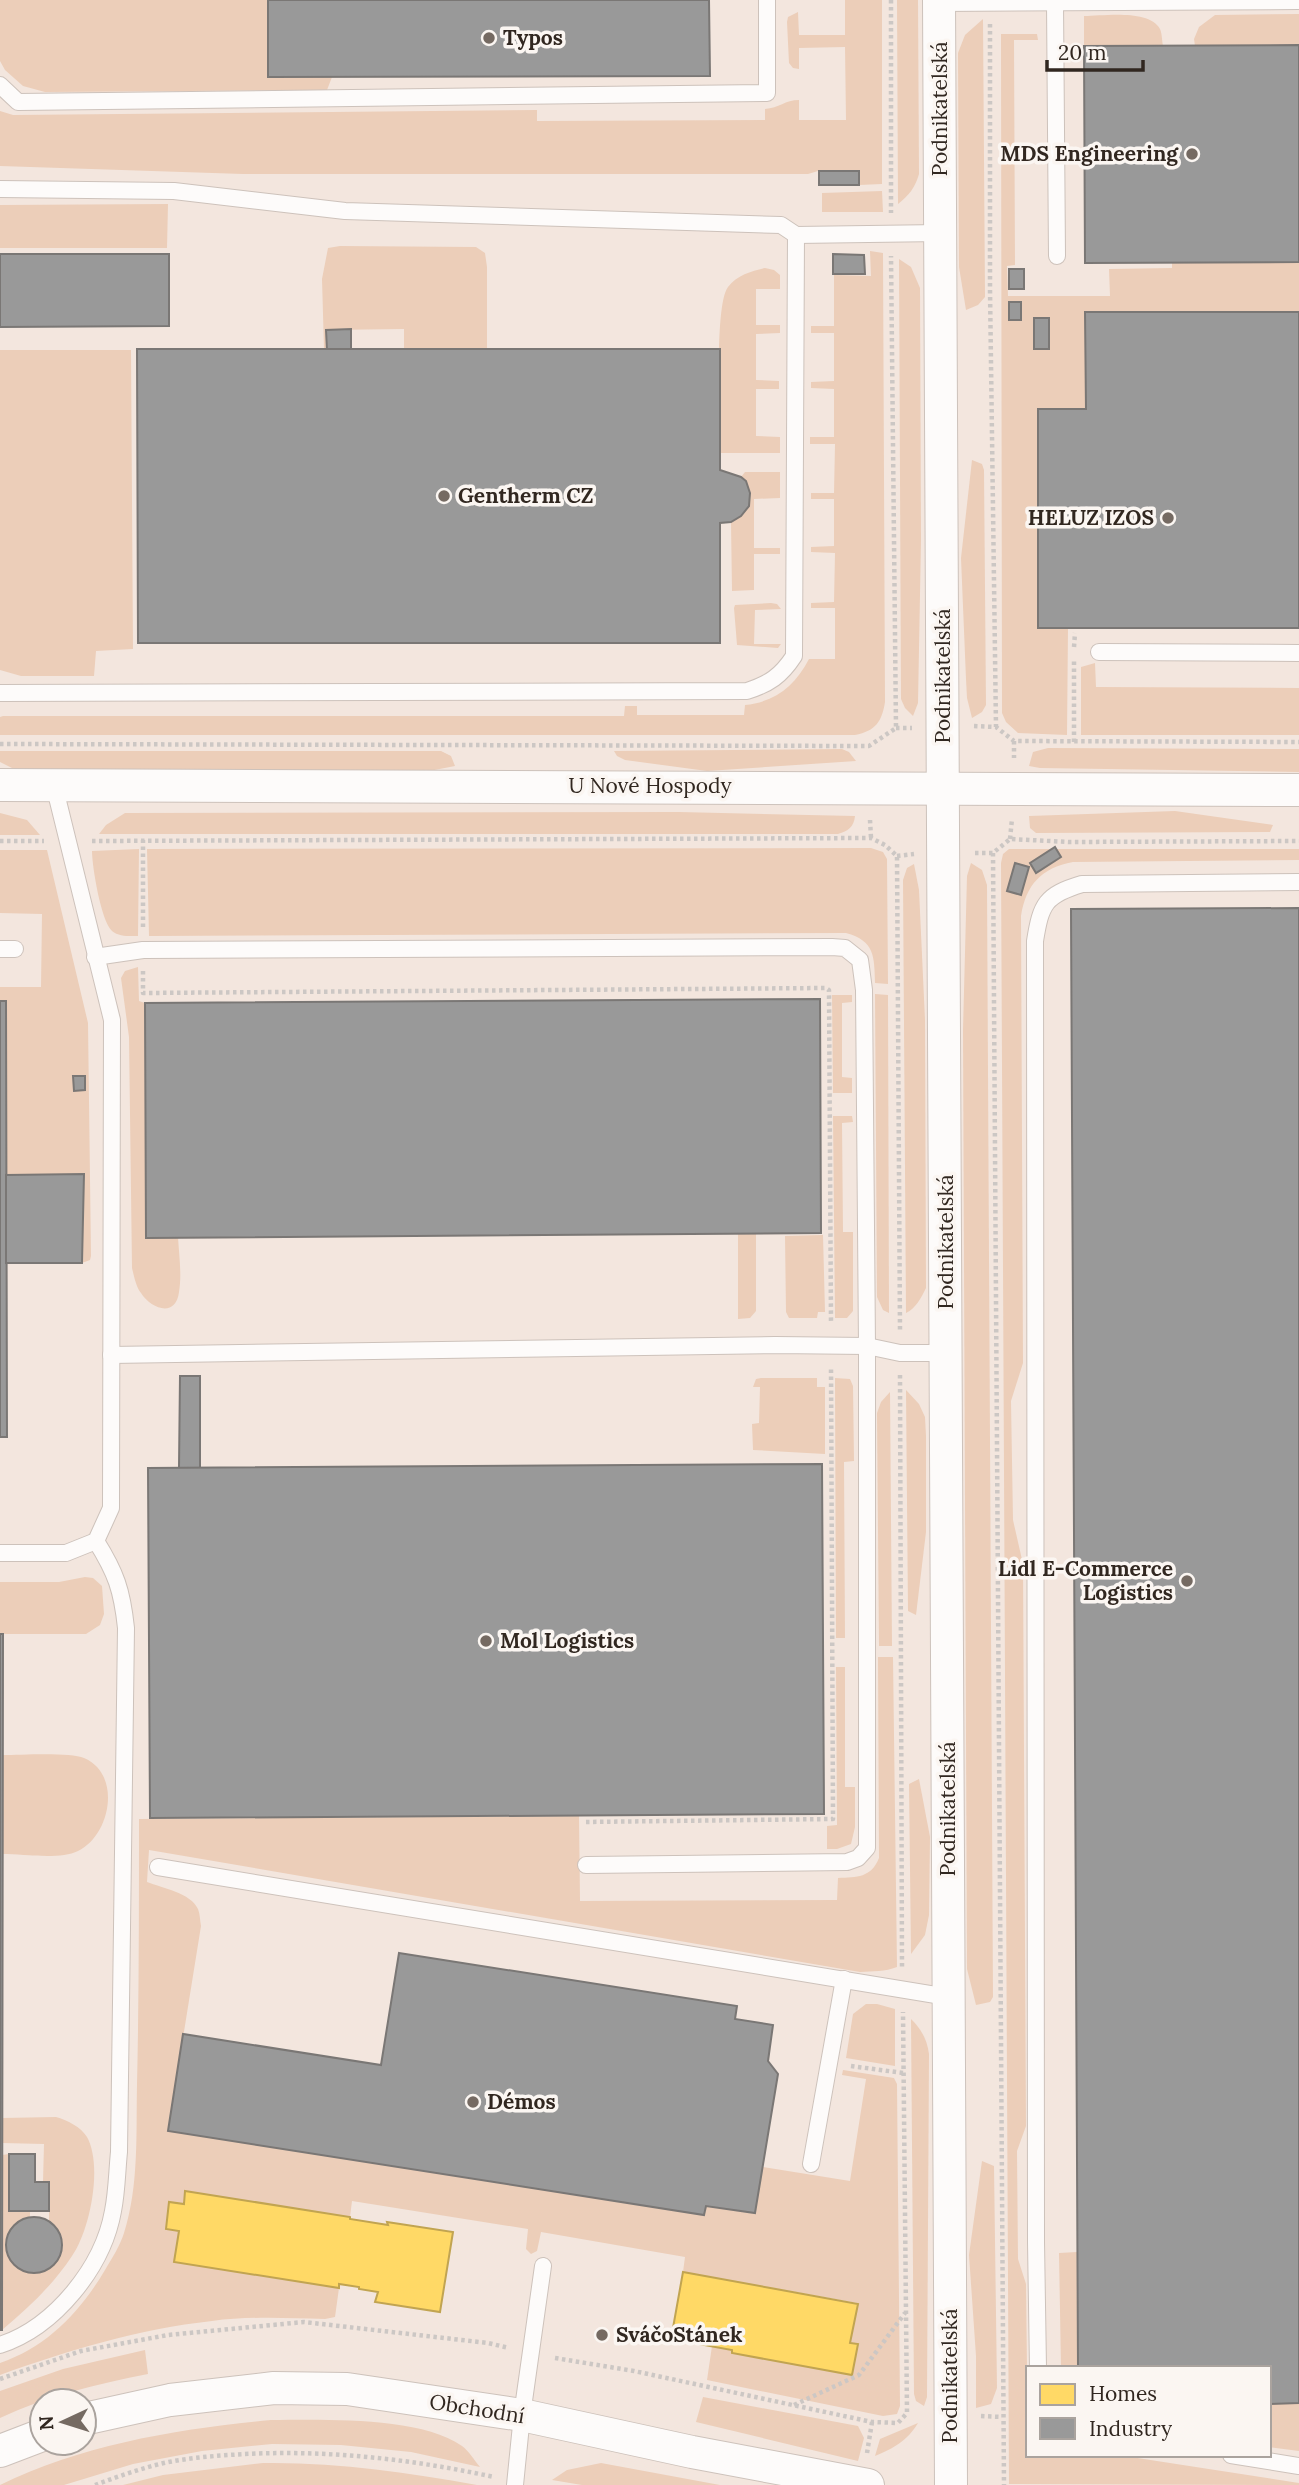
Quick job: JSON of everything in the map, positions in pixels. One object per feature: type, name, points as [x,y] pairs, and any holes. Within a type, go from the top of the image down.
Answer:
[{"type":"street","name":"Podnikatelská","points":[[939,1],[951,2485]]},
{"type":"street","name":"U Nové Hospody","points":[[0,785],[1299,790]]},
{"type":"street","name":"Obchodní","points":[[98,2416],[170,2400],[274,2388],[347,2389],[522,2415],[692,2452],[868,2485]]},
{"type":"street","points":[[0,2451],[28,2440]]},
{"type":"lane","points":[[0,85],[18,102],[766,93],[767,0]]},
{"type":"lane","points":[[939,1],[1299,1]]},
{"type":"lane","points":[[1055,3],[1057,256]]},
{"type":"lane","points":[[0,190],[174,191],[345,211],[781,225],[796,235],[941,233]]},
{"type":"lane","points":[[0,693],[747,691],[767,684],[783,673],[794,656],[796,235]]},
{"type":"lane","points":[[1100,652],[1299,653]]},
{"type":"lane","points":[[0,1553],[66,1553],[96,1541],[111,1508],[112,1020],[54,785]]},
{"type":"lane","points":[[1038,2366],[1035,941],[1038,922],[1040,913],[1057,892],[1082,884],[1299,882]]},
{"type":"lane","points":[[95,957],[143,950],[845,948],[860,960],[863,977],[867,1346],[867,1848],[858,1858],[847,1862],[586,1865]]},
{"type":"lane","points":[[111,1355],[831,1346],[867,1346],[900,1353],[946,1353]]},
{"type":"lane","points":[[0,2345],[47,2319],[75,2292],[97,2258],[113,2213],[119,2152],[126,1628],[123,1600],[115,1573],[96,1541]]},
{"type":"lane","points":[[158,1867],[948,1997]]},
{"type":"lane","points":[[811,2164],[844,1979]]},
{"type":"lane","points":[[515,2483],[543,2266]]},
{"type":"lane","points":[[1243,2457],[1299,2466]]},
{"type":"path","points":[[0,744],[869,746],[896,729],[891,0]]},
{"type":"path","points":[[990,3],[990,290],[996,727]]},
{"type":"path","points":[[1074,633],[1074,742]]},
{"type":"path","points":[[978,726],[996,727],[1014,741],[1299,742]]},
{"type":"path","points":[[1004,2485],[993,853],[1010,839],[1069,842],[1299,841]]},
{"type":"path","points":[[144,841],[143,993],[829,990],[833,1819],[586,1822]]},
{"type":"path","points":[[829,2063],[904,2073]]},
{"type":"path","points":[[793,2406],[859,2375],[906,2312]]},
{"type":"path","points":[[0,2379],[81,2351],[168,2336],[304,2322],[488,2343],[531,2354],[634,2371],[889,2424],[898,2423],[907,2413]]},
{"type":"path","points":[[95,2485],[147,2467],[212,2456],[279,2453],[341,2454],[394,2459],[515,2483]]},
{"type":"shaded area","points":[[0,0],[268,0],[268,77],[332,77],[327,90],[45,92],[23,86],[5,70],[0,61]]},
{"type":"shaded area","points":[[845,0],[882,0],[882,184],[859,185],[859,171],[818,171],[808,174],[243,174],[0,166],[0,111],[13,115],[537,110],[537,121],[765,120],[765,109],[799,100],[799,120],[846,120],[845,47],[799,48],[799,69],[793,68],[789,63],[787,22],[788,17],[798,12],[799,35],[845,35]]},
{"type":"shaded area","points":[[897,0],[918,0],[919,174],[911,191],[898,204]]},
{"type":"shaded area","points":[[1299,14],[1299,45],[1195,46],[1194,39],[1199,27],[1215,15]]},
{"type":"shaded area","points":[[1125,15],[1146,19],[1160,29],[1163,46],[1084,46],[1084,16]]},
{"type":"shaded area","points":[[983,19],[985,297],[978,305],[966,310],[959,267],[958,53],[965,35]]},
{"type":"shaded area","points":[[1001,34],[1037,34],[1038,40],[1014,40],[1015,265],[1007,266],[1008,296],[1110,296],[1109,269],[1172,268],[1172,263],[1299,262],[1299,312],[1086,313],[1086,409],[1038,409],[1038,627],[1068,628],[1067,735],[1018,733],[1006,722],[1002,713]]},
{"type":"shaded area","points":[[882,191],[883,212],[822,212],[822,193]]},
{"type":"shaded area","points":[[168,204],[167,248],[0,248],[0,205]]},
{"type":"shaded area","points":[[476,247],[485,253],[487,349],[404,350],[404,329],[327,330],[327,350],[324,349],[322,279],[328,248]]},
{"type":"shaded area","points":[[870,251],[883,253],[885,702],[880,720],[868,731],[855,735],[0,735],[0,717],[3,716],[624,716],[625,706],[637,706],[637,715],[744,715],[745,705],[766,700],[791,685],[809,659],[835,659],[835,608],[811,608],[811,603],[834,602],[835,553],[811,552],[811,547],[834,546],[834,499],[811,499],[811,493],[834,493],[835,444],[810,444],[810,437],[834,437],[834,389],[811,388],[811,382],[834,381],[834,333],[811,333],[811,326],[834,326],[834,275],[871,276]]},
{"type":"shaded area","points":[[899,259],[911,267],[920,288],[921,540],[918,703],[913,716],[901,699]]},
{"type":"shaded area","points":[[765,268],[780,275],[780,289],[756,289],[756,325],[780,325],[780,333],[756,334],[756,380],[779,381],[779,389],[756,389],[756,436],[780,437],[780,453],[720,453],[719,340],[724,298],[728,287],[736,279]]},
{"type":"shaded area","points":[[0,350],[131,350],[133,649],[96,651],[94,676],[21,676],[0,670]]},
{"type":"shaded area","points":[[972,460],[982,464],[984,470],[986,705],[982,712],[972,718],[967,698],[961,558]]},
{"type":"shaded area","points":[[745,472],[780,472],[780,498],[754,499],[754,548],[780,548],[780,554],[754,554],[754,590],[732,591],[731,522],[742,513],[749,502],[749,489],[741,477]]},
{"type":"shaded area","points":[[777,604],[781,609],[755,610],[754,644],[781,644],[778,648],[737,645],[735,605]]},
{"type":"shaded area","points":[[1095,663],[1096,687],[1299,688],[1299,735],[1081,735],[1081,667]]},
{"type":"shaded area","points":[[1048,748],[1299,749],[1299,772],[1029,766],[1033,752]]},
{"type":"shaded area","points":[[842,749],[849,752],[856,761],[707,771],[625,760],[614,751]]},
{"type":"shaded area","points":[[0,751],[441,751],[451,756],[455,766],[419,773],[22,773],[0,762]]},
{"type":"shaded area","points":[[1175,811],[1273,825],[1270,832],[1036,833],[1030,828],[1029,816]]},
{"type":"shaded area","points":[[679,812],[855,816],[850,828],[838,834],[99,834],[106,825],[125,813]]},
{"type":"shaded area","points":[[0,813],[27,820],[40,835],[0,835]]},
{"type":"shaded area","points":[[871,848],[883,852],[887,859],[888,984],[875,983],[873,957],[868,945],[856,936],[846,933],[149,936],[147,849]]},
{"type":"shaded area","points":[[139,849],[138,936],[121,935],[112,931],[104,916],[95,880],[92,851]]},
{"type":"shaded area","points":[[1009,849],[1299,849],[1299,860],[1073,862],[1052,869],[1031,887],[1021,916],[1023,1363],[1011,1401],[1013,1520],[1023,1564],[1026,2126],[1017,2151],[1018,2259],[1026,2284],[1026,2457],[1131,2457],[1299,2485],[1009,2484],[1003,854]]},
{"type":"shaded area","points":[[0,850],[47,850],[88,1023],[91,1256],[90,1260],[82,1263],[84,1175],[6,1175],[6,1001],[0,1001],[0,987],[41,987],[42,914],[0,913]]},
{"type":"shaded area","points":[[971,863],[982,870],[987,885],[993,1997],[990,2002],[976,2005],[967,1969],[963,1030],[967,876]]},
{"type":"shaded area","points":[[914,864],[919,890],[925,1020],[926,1288],[915,1306],[906,1313],[903,880],[907,868]]},
{"type":"shaded area","points":[[138,967],[139,1001],[145,1003],[146,1237],[178,1237],[179,1292],[177,1300],[168,1308],[157,1307],[145,1299],[138,1288],[132,1268],[129,1037],[121,978],[125,971]]},
{"type":"shaded area","points":[[875,994],[888,995],[889,1313],[883,1310],[877,1297]]},
{"type":"shaded area","points":[[832,995],[852,995],[852,1002],[842,1003],[842,1077],[852,1078],[852,1093],[833,1093]]},
{"type":"shaded area","points":[[833,1116],[852,1116],[853,1122],[842,1123],[843,1232],[853,1232],[853,1311],[847,1318],[835,1318]]},
{"type":"shaded area","points":[[738,1234],[756,1234],[756,1311],[750,1318],[738,1319]]},
{"type":"shaded area","points":[[823,1235],[825,1312],[818,1312],[817,1318],[789,1318],[786,1312],[785,1236]]},
{"type":"shaded area","points":[[817,1378],[817,1387],[825,1387],[825,1454],[753,1450],[752,1424],[759,1423],[760,1387],[753,1387],[756,1379]]},
{"type":"shaded area","points":[[835,1378],[850,1379],[853,1386],[854,1461],[844,1462],[845,1638],[836,1638]]},
{"type":"shaded area","points":[[906,1390],[919,1404],[925,1417],[926,1436],[926,1532],[916,1615],[908,1611]]},
{"type":"shaded area","points":[[890,1392],[892,1646],[879,1646],[877,1413],[881,1402]]},
{"type":"shaded area","points":[[93,1578],[102,1586],[104,1614],[100,1625],[86,1634],[0,1634],[0,1582],[59,1582]]},
{"type":"shaded area","points":[[878,1657],[893,1657],[897,1967],[892,1969],[860,1972],[149,1850],[147,1882],[176,1892],[194,1903],[201,1926],[168,2131],[703,2215],[706,2206],[755,2213],[763,2167],[850,2181],[866,2079],[842,2075],[843,2070],[894,2078],[897,2084],[900,2406],[897,2414],[883,2416],[707,2380],[712,2346],[732,2350],[732,2353],[852,2375],[857,2345],[850,2343],[857,2303],[683,2272],[685,2257],[541,2232],[537,2251],[531,2254],[526,2249],[528,2229],[352,2201],[350,2217],[186,2191],[184,2204],[169,2202],[166,2229],[179,2231],[174,2262],[339,2288],[335,2317],[240,2318],[158,2329],[52,2357],[0,2375],[0,2363],[33,2348],[47,2338],[85,2300],[118,2247],[129,2215],[136,2141],[139,1819],[579,1816],[580,1901],[837,1900],[838,1878],[857,1877],[868,1873],[879,1858]]},
{"type":"shaded area","points":[[836,1667],[845,1667],[845,1787],[855,1787],[855,1827],[851,1844],[827,1849],[827,1826],[837,1825]]},
{"type":"shaded area","points":[[3,1755],[78,1756],[96,1766],[104,1777],[108,1804],[98,1832],[89,1843],[70,1854],[3,1854]]},
{"type":"shaded area","points":[[919,1779],[930,1837],[929,1915],[925,1935],[911,1954],[909,1784]]},
{"type":"shaded area","points":[[866,2004],[895,2009],[895,2066],[846,2058],[853,2014]]},
{"type":"shaded area","points":[[911,2019],[923,2035],[929,2054],[927,2397],[924,2406],[916,2401],[914,2394]]},
{"type":"shaded area","points":[[56,2117],[81,2130],[92,2149],[94,2181],[89,2215],[78,2245],[65,2267],[40,2296],[2,2330],[2,2155],[9,2154],[9,2211],[30,2211],[30,2217],[21,2225],[16,2236],[14,2247],[21,2266],[38,2272],[50,2267],[60,2257],[62,2245],[58,2229],[49,2221],[49,2182],[43,2182],[44,2144],[2,2143],[2,2118]]},
{"type":"shaded area","points":[[982,2161],[994,2166],[997,2388],[991,2404],[976,2408],[976,2356],[969,2255]]},
{"type":"shaded area","points":[[1077,2252],[1078,2366],[1061,2366],[1059,2253]]},
{"type":"shaded area","points":[[145,2350],[148,2374],[91,2387],[28,2387],[28,2406],[0,2418],[0,2391],[63,2369]]},
{"type":"shaded area","points":[[703,2397],[858,2426],[864,2438],[858,2461],[696,2422]]},
{"type":"shaded area","points":[[1299,2403],[1299,2451],[1271,2447],[1271,2404]]},
{"type":"shaded area","points":[[271,2420],[396,2425],[444,2436],[462,2446],[480,2467],[411,2452],[341,2445],[272,2444],[202,2451],[133,2464],[64,2485],[0,2485],[72,2457],[98,2457],[98,2449],[201,2428]]},
{"type":"shaded area","points":[[918,2423],[900,2443],[875,2456],[880,2439]]},
{"type":"shaded area","points":[[263,2463],[371,2469],[477,2485],[123,2485],[163,2475]]},
{"type":"shaded area","points":[[601,2463],[720,2485],[582,2485],[552,2480],[567,2470]]},
{"type":"building: Homes","points":[[185,2191],[388,2225],[387,2222],[453,2232],[440,2312],[375,2302],[378,2292],[359,2287],[339,2284],[339,2288],[174,2262],[179,2231],[166,2229],[169,2202],[184,2204]]},
{"type":"building: Homes","points":[[683,2272],[858,2304],[850,2343],[858,2344],[852,2375],[671,2339]]},
{"type":"building: Industry","name":"Typos","points":[[268,0],[709,0],[710,76],[268,77]]},
{"type":"building: Industry","name":"MDS Engineering","points":[[1299,45],[1299,262],[1085,263],[1084,46]]},
{"type":"building: Industry","points":[[819,171],[859,171],[859,185],[819,185]]},
{"type":"building: Industry","points":[[0,254],[169,254],[169,326],[0,327]]},
{"type":"building: Industry","points":[[833,254],[864,255],[865,274],[833,274]]},
{"type":"building: Industry","points":[[1009,269],[1024,269],[1024,289],[1009,289]]},
{"type":"building: Industry","points":[[1009,302],[1021,302],[1021,320],[1009,320]]},
{"type":"building: Industry","name":"HELUZ IZOS","points":[[1085,312],[1299,312],[1299,628],[1038,628],[1038,409],[1086,409]]},
{"type":"building: Industry","points":[[1034,318],[1049,318],[1049,349],[1034,349]]},
{"type":"building: Industry","points":[[351,329],[351,350],[327,350],[326,330]]},
{"type":"building: Industry","name":"Gentherm CZ","points":[[137,349],[720,349],[720,470],[741,477],[746,481],[750,493],[749,506],[741,516],[731,522],[720,523],[720,643],[138,643]]},
{"type":"building: Industry","points":[[1055,847],[1061,857],[1036,873],[1030,863]]},
{"type":"building: Industry","points":[[1015,863],[1029,867],[1021,895],[1007,891]]},
{"type":"building: Industry","name":"Lidl E-Commerce Logistics","points":[[1299,908],[1299,2403],[1271,2404],[1271,2366],[1078,2366],[1071,909]]},
{"type":"building: Industry","points":[[820,999],[821,1233],[146,1238],[145,1003]]},
{"type":"building: Industry","points":[[0,1001],[6,1001],[7,1437],[0,1437]]},
{"type":"building: Industry","points":[[73,1076],[85,1076],[85,1090],[74,1091]]},
{"type":"building: Industry","points":[[84,1174],[82,1263],[6,1263],[6,1175]]},
{"type":"building: Industry","points":[[180,1376],[200,1376],[200,1468],[179,1468]]},
{"type":"building: Industry","name":"Mol Logistics","points":[[822,1464],[824,1814],[150,1818],[148,1468]]},
{"type":"building: Industry","points":[[0,1634],[3,1634],[2,2330],[0,2330]]},
{"type":"building: Industry","name":"Démos","points":[[399,1953],[737,2006],[735,2019],[773,2025],[768,2061],[778,2074],[755,2213],[706,2206],[704,2215],[168,2131],[183,2034],[381,2065]]},
{"type":"building: Industry","points":[[9,2154],[35,2154],[35,2182],[49,2182],[49,2211],[9,2211]]},
{"type":"building: Industry","points":[[34,2217],[45,2219],[54,2225],[60,2234],[60,2256],[54,2265],[45,2271],[34,2273],[23,2271],[14,2265],[8,2256],[6,2245],[8,2234],[14,2225],[23,2219]]},
{"type":"place","name":"Typos","points":[[489,38]]},
{"type":"place","name":"MDS Engineering","points":[[1192,154]]},
{"type":"place","name":"Gentherm CZ","points":[[444,496]]},
{"type":"place","name":"HELUZ IZOS","points":[[1168,518]]},
{"type":"place","name":"Lidl E-Commerce Logistics","points":[[1187,1581]]},
{"type":"place","name":"Mol Logistics","points":[[486,1641]]},
{"type":"place","name":"Démos","points":[[473,2102]]},
{"type":"place","name":"SváčoStánek","points":[[602,2335]]}]
